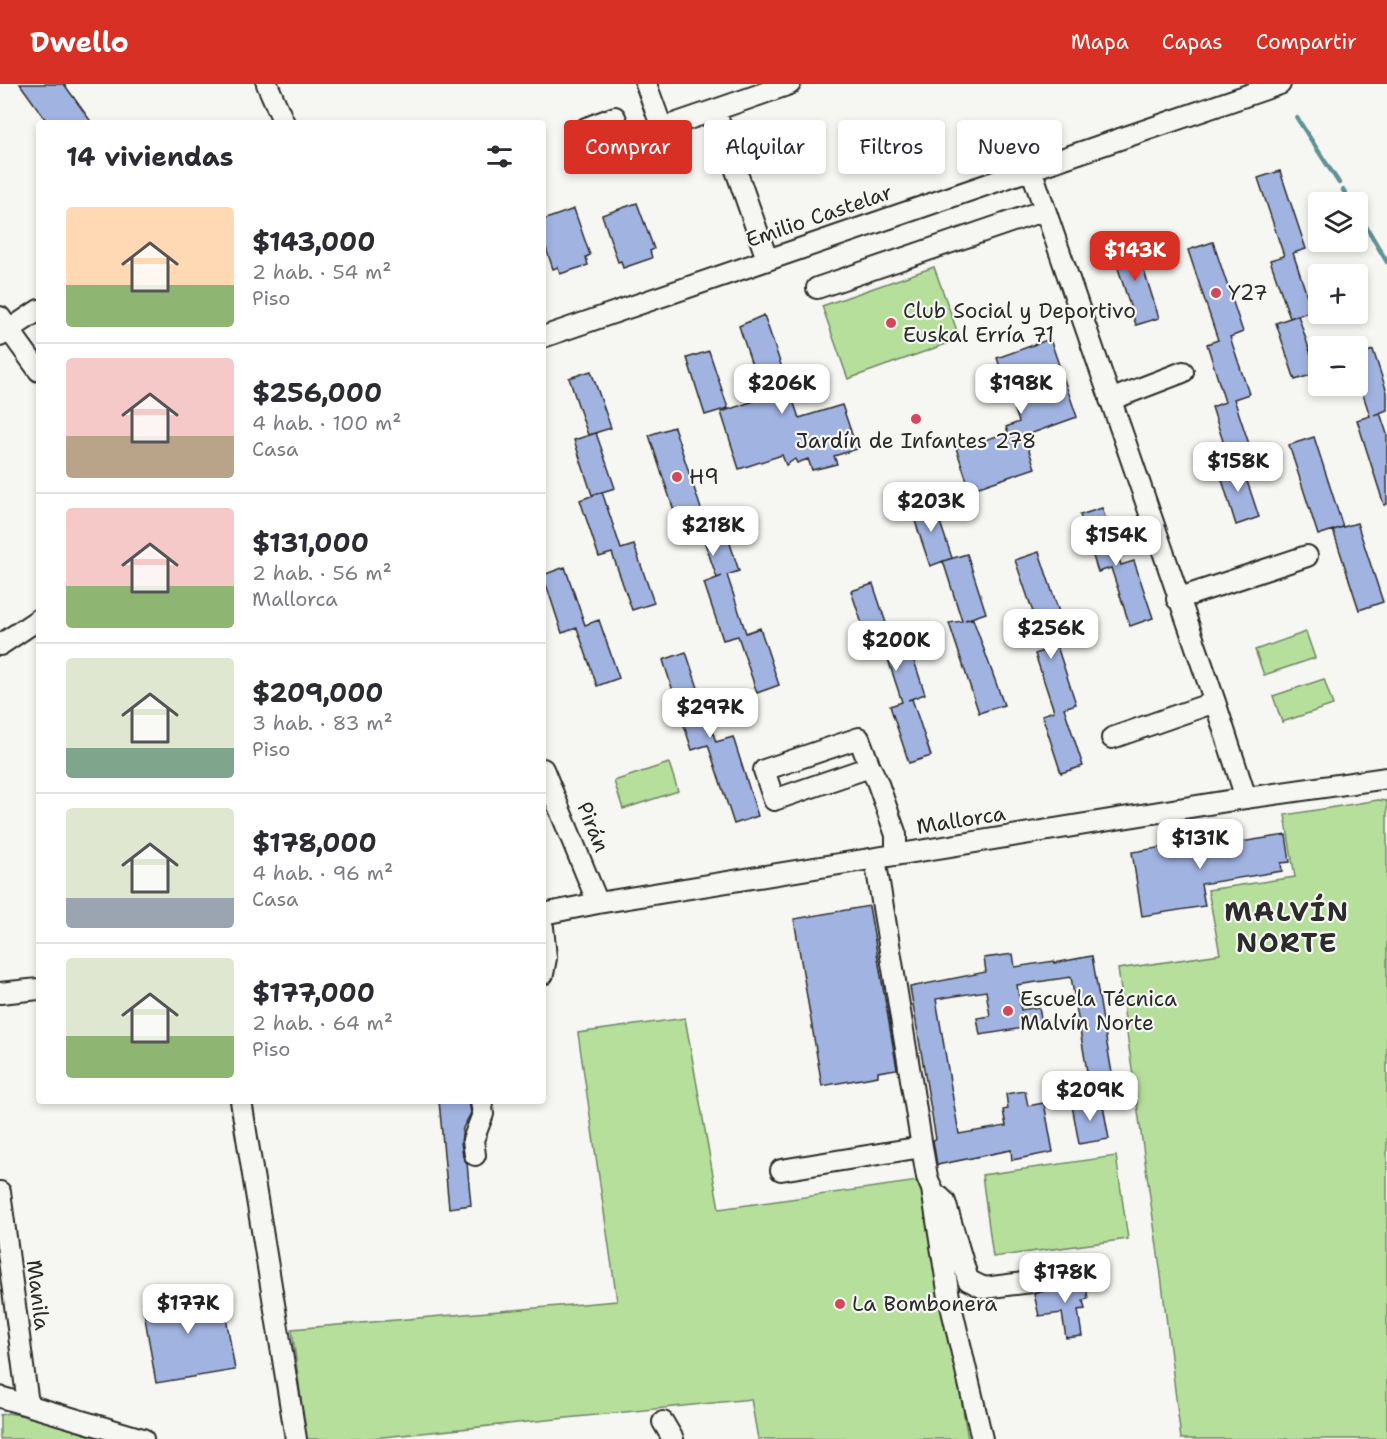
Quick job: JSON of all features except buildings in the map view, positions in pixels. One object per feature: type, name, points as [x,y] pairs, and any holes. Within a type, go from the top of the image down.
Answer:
[{"type":"street","points":[[267,84],[283,120]]},
{"type":"street","points":[[646,84],[659,120]]},
{"type":"street","points":[[686,120],[790,84]]},
{"type":"street","name":"Emilio Castelar","points":[[1062,159],[1280,84]]},
{"type":"street","points":[[715,110],[733,135],[768,259]]},
{"type":"street","name":"Emilio Castelar","points":[[546,336],[1019,174]]},
{"type":"street","points":[[1032,174],[1246,798]]},
{"type":"street","points":[[817,288],[1045,210]]},
{"type":"street","points":[[36,312],[3,328],[36,367]]},
{"type":"street","points":[[1110,399],[1183,372]]},
{"type":"street","points":[[1178,599],[1307,556]]},
{"type":"street","points":[[0,645],[36,620]]},
{"type":"street","points":[[1112,738],[1215,702]]},
{"type":"street","points":[[870,767],[774,800],[764,771],[859,738],[896,835],[896,855]]},
{"type":"street","name":"Pirán","points":[[546,776],[598,903]]},
{"type":"street","name":"Mallorca","points":[[546,913],[598,903],[1246,798],[1387,778]]},
{"type":"street","points":[[875,858],[949,1297],[982,1439]]},
{"type":"street","points":[[0,993],[36,989]]},
{"type":"street","points":[[241,1104],[296,1439]]},
{"type":"street","points":[[475,1155],[473,1140],[483,1114],[481,1104]]},
{"type":"street","points":[[782,1170],[922,1147]]},
{"type":"street","points":[[932,1189],[945,1202],[968,1280],[984,1288],[1031,1282],[1055,1275]]},
{"type":"street","name":"Manila","points":[[0,1192],[28,1404]]},
{"type":"street","points":[[0,1397],[143,1439]]},
{"type":"street","points":[[663,1422],[673,1439]]},
{"type":"green space","name":"Club Social y Deportivo Euskal Erría 71","points":[[934,267],[960,339],[848,379],[822,306]]},
{"type":"green space","points":[[1306,632],[1315,658],[1264,675],[1255,650]]},
{"type":"green space","points":[[1324,679],[1333,705],[1282,722],[1273,696]]},
{"type":"green space","points":[[669,763],[678,791],[623,809],[614,781]]},
{"type":"green space","points":[[1378,800],[1387,801],[1387,1439],[1181,1439],[1161,1275],[1118,969],[1220,954],[1208,890],[1295,877],[1285,815]]},
{"type":"green space","points":[[685,1018],[719,1209],[925,1180],[968,1439],[758,1439],[751,1399],[363,1439],[306,1439],[292,1329],[617,1301],[578,1033]]},
{"type":"green space","points":[[1116,1156],[1128,1239],[993,1257],[982,1175]]},
{"type":"green space","points":[[8,1413],[31,1417],[102,1439],[0,1439],[0,1415]]},
{"type":"waterway","points":[[1297,118],[1339,183]]},
{"type":"waterway","points":[[1368,230],[1387,262]]},
{"type":"place","name":"Y27","points":[[1216,293]]},
{"type":"place","name":"Club Social y Deportivo Euskal Erría 71","points":[[891,323]]},
{"type":"place","name":"Jardín de Infantes 278","points":[[916,419]]},
{"type":"place","name":"H9","points":[[677,477]]},
{"type":"place","name":"Escuela Técnica Malvín Norte","points":[[1008,1011]]},
{"type":"place","name":"La Bombonera","points":[[840,1304]]},
{"type":"district","name":"MALVÍN NORTE","points":[[1287,928]]}]
